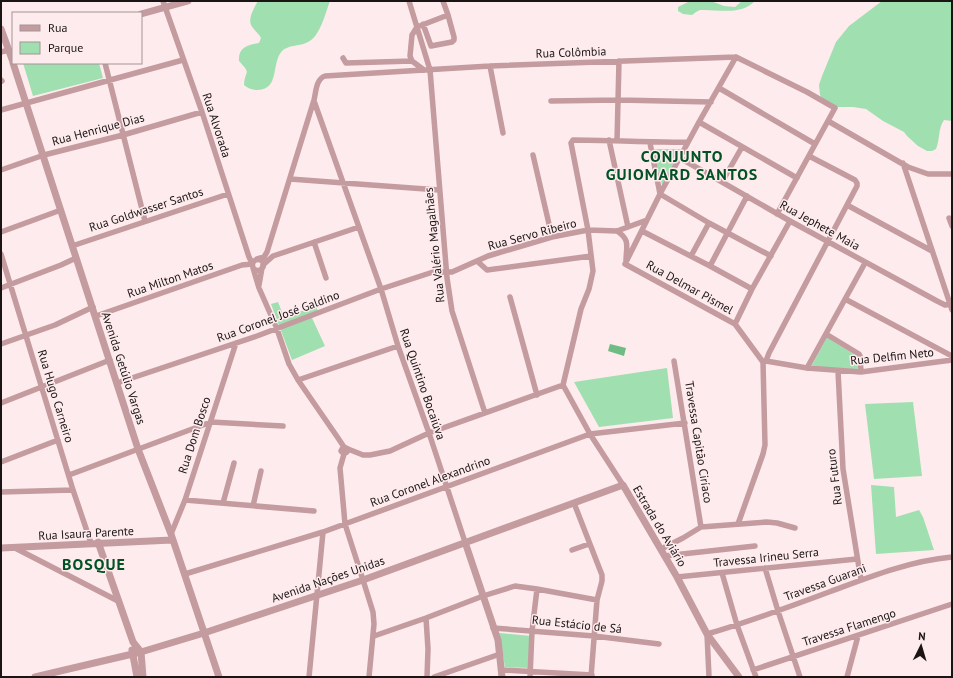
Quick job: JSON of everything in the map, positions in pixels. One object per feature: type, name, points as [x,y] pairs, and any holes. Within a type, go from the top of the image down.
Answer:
[{"type":"street","points":[[142,14],[164,4],[188,1]]},
{"type":"street","name":"Rua Valério Magalhães","points":[[409,1],[427,70],[446,272],[452,311],[485,413]]},
{"type":"street","points":[[423,24],[431,46],[452,42],[454,37],[443,1]]},
{"type":"street","name":"Rua Alvorada","points":[[164,4],[202,112],[249,257],[257,270],[263,267],[262,261],[254,263]]},
{"type":"street","points":[[412,62],[410,56],[412,35],[417,27],[448,15]]},
{"type":"street","name":"Avenida Getúlio Vargas","points":[[1,29],[11,49]]},
{"type":"street","points":[[1,52],[11,49]]},
{"type":"street","points":[[625,264],[660,194],[736,57]]},
{"type":"street","name":"Rua Colômbia","points":[[314,100],[319,80],[321,77],[325,76],[490,66],[736,57],[807,92],[835,108],[828,121]]},
{"type":"street","points":[[343,58],[346,63],[412,62],[427,70]]},
{"type":"street","points":[[1,110],[183,60]]},
{"type":"street","points":[[617,141],[619,61]]},
{"type":"street","name":"Avenida Getúlio Vargas","points":[[14,64],[138,449],[172,537],[219,677]]},
{"type":"street","points":[[105,64],[145,220]]},
{"type":"street","points":[[490,66],[503,133]]},
{"type":"street","points":[[719,88],[815,144]]},
{"type":"street","points":[[259,288],[263,267],[270,254],[290,179],[314,100]]},
{"type":"street","name":"Rua Quintino Bocaiúva","points":[[314,100],[381,289],[398,346],[429,433],[498,640],[502,674]]},
{"type":"street","points":[[550,101],[619,100],[711,102]]},
{"type":"street","name":"Rua Henrique Dias","points":[[1,170],[44,155],[124,135],[202,112]]},
{"type":"street","points":[[777,214],[828,121],[908,167],[928,174],[952,174]]},
{"type":"street","points":[[699,122],[797,178]]},
{"type":"street","points":[[344,451],[370,455],[390,451],[429,433],[563,386],[581,310],[592,281],[593,271],[588,230],[571,145],[573,140],[609,140],[650,143],[688,142]]},
{"type":"street","points":[[609,140],[628,227]]},
{"type":"street","points":[[650,143],[660,194],[709,223],[771,256]]},
{"type":"street","points":[[722,182],[742,147]]},
{"type":"street","points":[[533,155],[552,237]]},
{"type":"street","points":[[738,524],[765,445],[765,362],[857,188],[857,183],[855,180],[809,156]]},
{"type":"street","name":"Rua Jephete Maia","points":[[680,158],[865,263],[942,304],[952,306]]},
{"type":"street","points":[[903,163],[952,306]]},
{"type":"street","points":[[290,179],[439,190]]},
{"type":"street","name":"Rua Goldwasser Santos","points":[[72,246],[145,220],[228,194]]},
{"type":"street","points":[[710,266],[747,196]]},
{"type":"street","points":[[847,205],[932,251]]},
{"type":"street","points":[[1,232],[61,210]]},
{"type":"street","points":[[949,218],[952,226]]},
{"type":"street","name":"Rua Servo Ribeiro","points":[[446,272],[452,272],[488,256],[552,237],[588,230],[618,231],[647,220]]},
{"type":"street","points":[[735,324],[752,289],[790,221]]},
{"type":"street","points":[[691,256],[709,223]]},
{"type":"street","points":[[359,227],[314,242],[270,254],[254,263],[259,288],[277,329],[289,364],[298,380],[338,438],[344,451],[340,468],[345,524],[373,612],[374,636],[369,677]]},
{"type":"street","points":[[618,231],[627,241],[625,264]]},
{"type":"street","points":[[642,231],[752,289]]},
{"type":"street","points":[[627,241],[636,243]]},
{"type":"street","points":[[314,242],[326,278]]},
{"type":"street","name":"Rua Hugo Carneiro","points":[[1,254],[73,490],[133,642],[141,652]]},
{"type":"street","points":[[477,261],[487,270],[591,256]]},
{"type":"street","points":[[1,288],[76,258]]},
{"type":"street","name":"Rua Milton Matos","points":[[96,316],[242,265],[254,263]]},
{"type":"street","points":[[807,368],[865,263]]},
{"type":"street","name":"Rua Delmar Pismel","points":[[625,264],[735,324],[765,362]]},
{"type":"street","name":"Rua Coronel José Galdino","points":[[117,383],[213,352],[381,289],[433,272],[446,272]]},
{"type":"street","points":[[510,297],[537,395]]},
{"type":"street","points":[[845,299],[952,356]]},
{"type":"street","points":[[1,344],[55,325],[93,307]]},
{"type":"street","points":[[826,334],[859,354],[861,372]]},
{"type":"street","name":"Rua Dom Bosco","points":[[172,537],[236,343]]},
{"type":"street","points":[[298,380],[398,346]]},
{"type":"street","points":[[1,403],[110,360]]},
{"type":"street","name":"Rua Delfim Neto","points":[[765,362],[807,368],[861,372],[952,360]]},
{"type":"street","name":"Travessa Capitão Ciríaco","points":[[674,361],[701,527]]},
{"type":"street","name":"Rua Futuro","points":[[838,371],[842,469],[861,580]]},
{"type":"street","name":"Estrada do Aviário","points":[[563,386],[590,434],[663,553],[708,634],[739,677]]},
{"type":"street","points":[[69,475],[211,422],[283,426]]},
{"type":"street","name":"Rua Coronel Alexandrino","points":[[185,574],[323,532],[590,434],[685,423]]},
{"type":"street","points":[[1,462],[58,440]]},
{"type":"street","points":[[223,503],[234,463]]},
{"type":"street","points":[[253,506],[261,471]]},
{"type":"street","name":"Avenida Nações Unidas","points":[[35,677],[141,652],[204,633],[364,580],[622,485]]},
{"type":"street","points":[[1,492],[73,490]]},
{"type":"street","points":[[185,500],[314,511]]},
{"type":"street","points":[[502,674],[591,676],[597,600],[602,575],[574,503]]},
{"type":"street","points":[[663,553],[701,527],[777,523],[795,528]]},
{"type":"street","points":[[309,677],[323,532]]},
{"type":"street","name":"Rua Isaura Parente","points":[[1,548],[172,537]]},
{"type":"street","points":[[572,550],[590,544]]},
{"type":"street","points":[[663,553],[755,546]]},
{"type":"street","points":[[15,548],[118,601]]},
{"type":"street","name":"Travessa Guarani","points":[[708,634],[778,611],[861,580],[915,563],[952,557]]},
{"type":"street","name":"Travessa Irineu Serra","points":[[677,577],[857,559]]},
{"type":"street","points":[[765,568],[800,677]]},
{"type":"street","points":[[722,573],[737,625],[756,677]]},
{"type":"street","points":[[374,636],[483,596],[515,586],[597,600]]},
{"type":"street","points":[[533,675],[532,631],[537,589]]},
{"type":"street","name":"Travessa Flamengo","points":[[753,670],[952,604]]},
{"type":"street","points":[[426,618],[428,649],[427,677]]},
{"type":"street","name":"Rua Estácio de Sá","points":[[493,628],[594,636],[659,644]]},
{"type":"street","points":[[708,634],[709,677]]},
{"type":"street","points":[[847,677],[858,636]]},
{"type":"street","name":"Rua Hugo Carneiro","points":[[133,642],[132,654],[137,677]]},
{"type":"street","points":[[141,652],[143,677]]},
{"type":"street","points":[[434,677],[500,654]]},
{"type":"green space","points":[[258,1],[330,1],[315,36],[306,43],[284,49],[279,56],[274,75],[269,85],[265,89],[258,90],[251,89],[244,85],[247,71],[239,61],[239,57],[244,48],[259,43],[261,38],[250,22],[251,14]]},
{"type":"green space","points":[[690,1],[711,1],[724,6],[735,7],[742,1],[755,1],[743,9],[729,11],[700,10],[692,15],[683,14],[678,11],[678,7]]},
{"type":"green space","points":[[882,1],[952,1],[952,121],[944,120],[942,123],[936,149],[932,151],[927,151],[918,146],[904,132],[883,121],[866,109],[834,107],[822,99],[820,95],[819,85],[836,42],[849,26]]},
{"type":"green space","points":[[23,64],[99,64],[103,78],[33,96]]},
{"type":"green space","points":[[653,149],[681,149],[662,185]]},
{"type":"green space","points":[[278,302],[284,317],[316,306],[319,314],[312,318],[325,346],[292,360],[271,304]]},
{"type":"green space","points":[[827,337],[857,356],[858,370],[811,367]]},
{"type":"green space","points":[[667,368],[673,418],[599,427],[574,382]]},
{"type":"green space","points":[[913,402],[922,476],[874,479],[865,404]]},
{"type":"green space","points":[[871,485],[894,487],[896,517],[919,510],[923,517],[934,550],[876,554]]},
{"type":"green space","points":[[499,633],[531,636],[529,668],[505,667]]},
{"type":"shaded area","points":[[610,344],[626,348],[624,356],[608,351]]},
{"type":"district","name":"CONJUNTO GUIOMARD SANTOS","points":[[682,165]]},
{"type":"district","name":"BOSQUE","points":[[94,564]]}]
